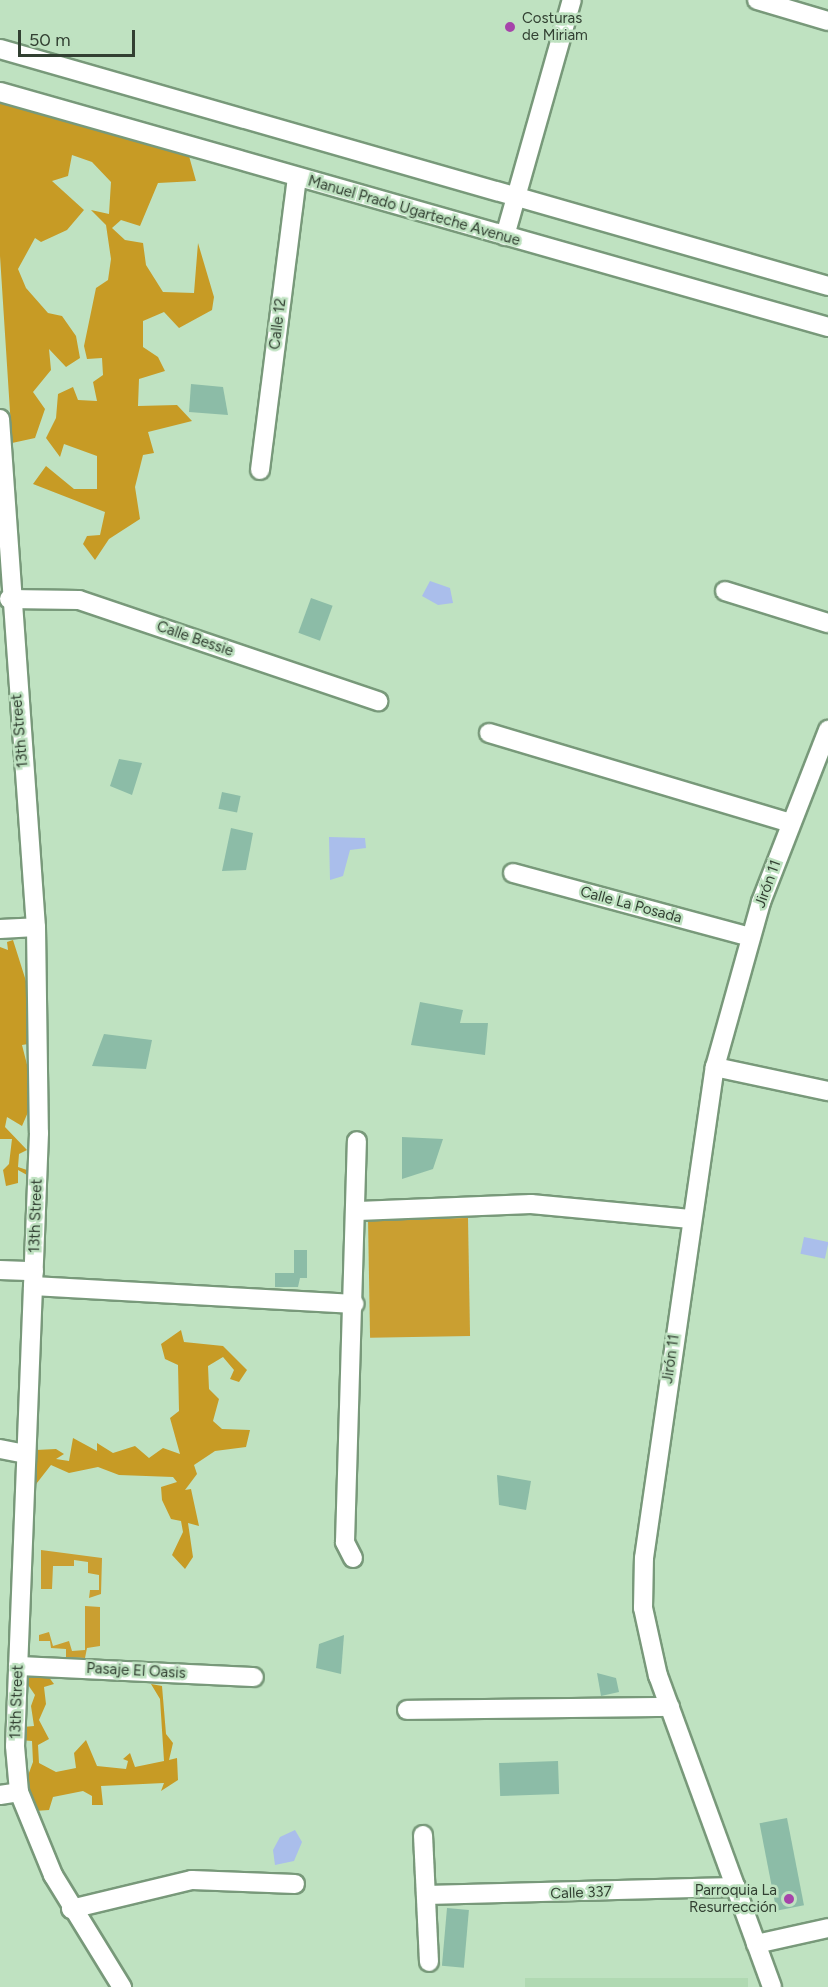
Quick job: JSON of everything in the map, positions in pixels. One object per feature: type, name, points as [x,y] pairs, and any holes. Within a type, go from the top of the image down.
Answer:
[{"type":"street","points":[[505,236],[572,0]]},
{"type":"street","points":[[757,0],[828,21]]},
{"type":"street","points":[[0,50],[514,200],[828,286]]},
{"type":"street","name":"Manuel Prado Ugarteche Avenue","points":[[0,92],[828,327]]},
{"type":"street","name":"Calle 12","points":[[260,470],[297,177]]},
{"type":"street","name":"13th Street","points":[[0,419],[9,599],[36,927],[39,1133],[18,1666],[7,1750],[19,1792],[71,1909],[123,1987]]},
{"type":"street","points":[[725,591],[828,623]]},
{"type":"street","name":"Calle Bessie","points":[[9,599],[79,600],[378,701]]},
{"type":"street","name":"Jirón 11","points":[[772,1987],[670,1707],[642,1608],[644,1558],[690,1219],[715,1067],[750,937],[791,823],[828,730]]},
{"type":"street","points":[[489,733],[791,823]]},
{"type":"street","name":"Calle La Posada","points":[[513,873],[750,937]]},
{"type":"street","points":[[0,929],[36,927]]},
{"type":"street","points":[[715,1067],[828,1091]]},
{"type":"street","points":[[353,1558],[345,1542],[358,1211],[357,1141]]},
{"type":"street","points":[[358,1211],[531,1204],[690,1219]]},
{"type":"street","points":[[0,1270],[33,1279],[354,1304]]},
{"type":"street","points":[[0,1449],[26,1454]]},
{"type":"street","name":"Pasaje El Oasis","points":[[18,1666],[254,1677]]},
{"type":"street","points":[[407,1710],[670,1707]]},
{"type":"street","points":[[0,1795],[19,1792]]},
{"type":"street","points":[[423,1835],[429,1962]]},
{"type":"street","points":[[71,1909],[192,1880],[295,1884]]},
{"type":"street","name":"Calle 337","points":[[426,1895],[736,1887]]},
{"type":"street","points":[[756,1944],[828,1928]]},
{"type":"shaded area","points":[[0,97],[189,156],[196,181],[158,183],[140,226],[121,220],[112,228],[125,240],[143,243],[146,265],[163,292],[194,293],[198,243],[214,297],[212,310],[179,328],[164,312],[143,321],[143,347],[158,357],[165,371],[139,379],[138,406],[177,405],[192,421],[148,432],[154,453],[143,455],[135,487],[140,519],[109,539],[95,560],[83,544],[87,536],[100,535],[105,512],[33,484],[46,466],[74,489],[97,489],[97,456],[64,444],[60,457],[46,438],[56,418],[58,394],[73,387],[78,400],[97,401],[93,382],[103,375],[102,358],[87,359],[84,346],[96,288],[108,280],[111,259],[106,225],[91,210],[109,214],[111,182],[92,162],[72,155],[68,176],[52,181],[84,210],[67,230],[41,242],[35,238],[18,269],[26,288],[48,313],[62,316],[76,336],[80,358],[66,367],[49,349],[51,370],[33,392],[45,409],[35,438],[12,443],[0,256]]},
{"type":"shaded area","points":[[13,940],[32,1000],[34,1043],[22,1045],[35,1096],[22,1126],[7,1117],[5,1127],[27,1150],[19,1154],[18,1167],[27,1170],[27,1175],[18,1170],[18,1183],[6,1186],[3,1170],[9,1164],[12,1139],[0,1139],[0,947],[8,950],[7,942]]},
{"type":"shaded area","points":[[468,1218],[470,1336],[370,1338],[368,1220]]},
{"type":"shaded area","points":[[181,1330],[184,1342],[223,1346],[247,1370],[239,1382],[230,1379],[234,1370],[223,1357],[208,1366],[209,1389],[219,1399],[213,1421],[222,1429],[250,1430],[246,1447],[215,1451],[194,1465],[197,1474],[185,1490],[191,1489],[199,1526],[188,1523],[193,1557],[185,1569],[172,1555],[183,1532],[181,1521],[171,1519],[162,1500],[161,1487],[177,1482],[173,1477],[119,1475],[98,1467],[69,1473],[51,1465],[33,1488],[36,1450],[56,1449],[64,1454],[56,1459],[69,1461],[73,1438],[97,1451],[97,1443],[113,1453],[135,1446],[149,1458],[163,1448],[180,1454],[170,1418],[179,1411],[178,1365],[165,1359],[161,1344]]},
{"type":"shaded area","points":[[41,1550],[102,1558],[101,1594],[89,1598],[90,1590],[99,1590],[99,1575],[88,1573],[88,1562],[74,1560],[74,1566],[53,1566],[52,1589],[41,1589]]},
{"type":"shaded area","points":[[85,1606],[100,1607],[100,1646],[87,1648],[85,1658],[66,1657],[66,1649],[51,1648],[50,1641],[39,1641],[39,1635],[49,1632],[53,1646],[69,1641],[72,1651],[85,1650]]},
{"type":"shaded area","points":[[29,1672],[45,1672],[54,1684],[44,1687],[46,1704],[39,1720],[49,1739],[38,1745],[39,1763],[56,1772],[76,1768],[74,1753],[86,1740],[97,1766],[126,1769],[128,1761],[123,1759],[130,1753],[135,1767],[164,1761],[160,1699],[151,1684],[162,1686],[166,1734],[173,1743],[169,1760],[177,1758],[178,1780],[161,1791],[164,1783],[101,1786],[103,1805],[92,1805],[92,1796],[83,1791],[53,1797],[49,1810],[35,1811],[26,1781],[33,1762],[32,1741],[20,1740],[23,1727],[34,1726],[31,1706],[35,1695],[24,1679]]},
{"type":"shaded area","points":[[525,1978],[748,1978],[748,1987],[525,1987]]},
{"type":"water","points":[[430,581],[450,588],[453,603],[438,605],[422,596]]},
{"type":"water","points":[[329,837],[365,838],[366,848],[350,850],[343,876],[330,880]]},
{"type":"water","points":[[804,1237],[828,1242],[825,1259],[800,1254]]},
{"type":"water","points":[[295,1830],[302,1842],[294,1861],[275,1865],[273,1850],[280,1837]]},
{"type":"building","points":[[191,384],[223,387],[228,415],[189,412]]},
{"type":"building","points":[[311,598],[333,606],[320,641],[298,633]]},
{"type":"building","points":[[119,759],[142,763],[132,795],[110,786]]},
{"type":"building","points":[[222,792],[241,796],[237,813],[218,809]]},
{"type":"building","points":[[231,828],[253,833],[246,870],[222,871]]},
{"type":"building","points":[[420,1002],[463,1010],[460,1023],[488,1023],[485,1055],[411,1045]]},
{"type":"building","points":[[104,1034],[152,1040],[146,1069],[92,1066]]},
{"type":"building","points":[[402,1137],[443,1139],[433,1169],[402,1179]]},
{"type":"building","points":[[294,1250],[307,1250],[307,1278],[300,1278],[298,1287],[275,1287],[275,1273],[294,1273]]},
{"type":"building","points":[[497,1475],[531,1481],[526,1510],[499,1505]]},
{"type":"building","points":[[344,1635],[341,1674],[316,1668],[319,1644]]},
{"type":"building","points":[[597,1673],[616,1678],[619,1692],[601,1696]]},
{"type":"building","points":[[558,1761],[559,1794],[500,1796],[499,1763]]},
{"type":"building","points":[[787,1818],[804,1905],[776,1911],[760,1823]]},
{"type":"building","points":[[447,1908],[469,1910],[464,1968],[442,1966]]},
{"type":"place","name":"Costuras de Miriam","points":[[510,27]]},
{"type":"place","name":"Parroquia La Resurrección","points":[[789,1899]]}]
